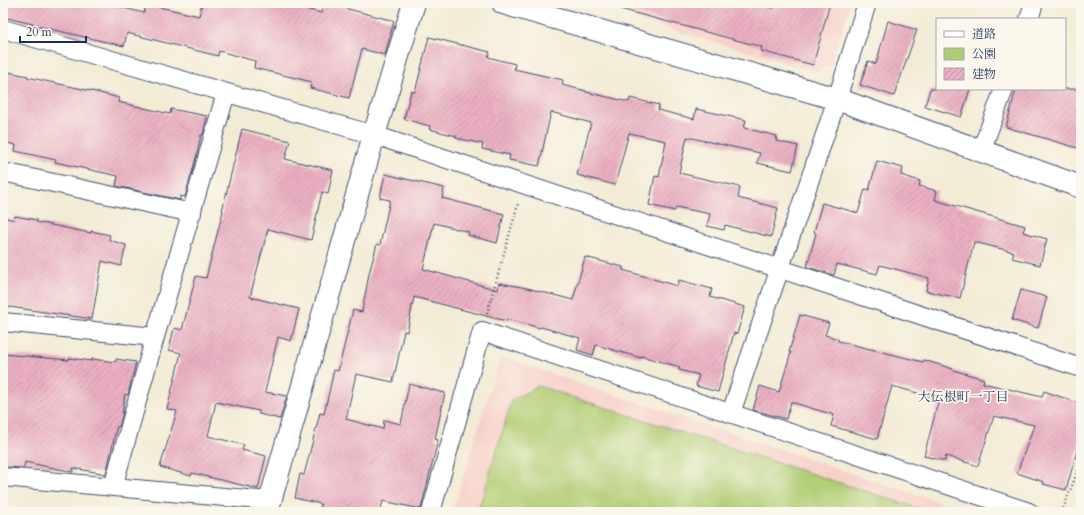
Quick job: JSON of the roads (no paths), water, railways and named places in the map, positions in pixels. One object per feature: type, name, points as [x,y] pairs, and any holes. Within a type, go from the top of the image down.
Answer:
[{"type":"street","points":[[3,477],[113,487],[268,507],[374,135],[414,3]]},
{"type":"street","points":[[503,3],[837,99],[1081,187]]},
{"type":"street","points":[[731,413],[837,99],[867,3]]},
{"type":"street","points":[[1028,18],[1034,3]]},
{"type":"street","points":[[3,29],[374,135],[1081,368]]},
{"type":"street","points":[[981,151],[1004,90]]},
{"type":"street","points":[[113,487],[226,93]]},
{"type":"street","points":[[3,172],[192,214]]},
{"type":"street","points":[[3,322],[155,337]]},
{"type":"street","points":[[431,512],[482,331],[1029,512]]},
{"type":"district","name":"大伝根町一丁目","points":[[963,396]]}]
